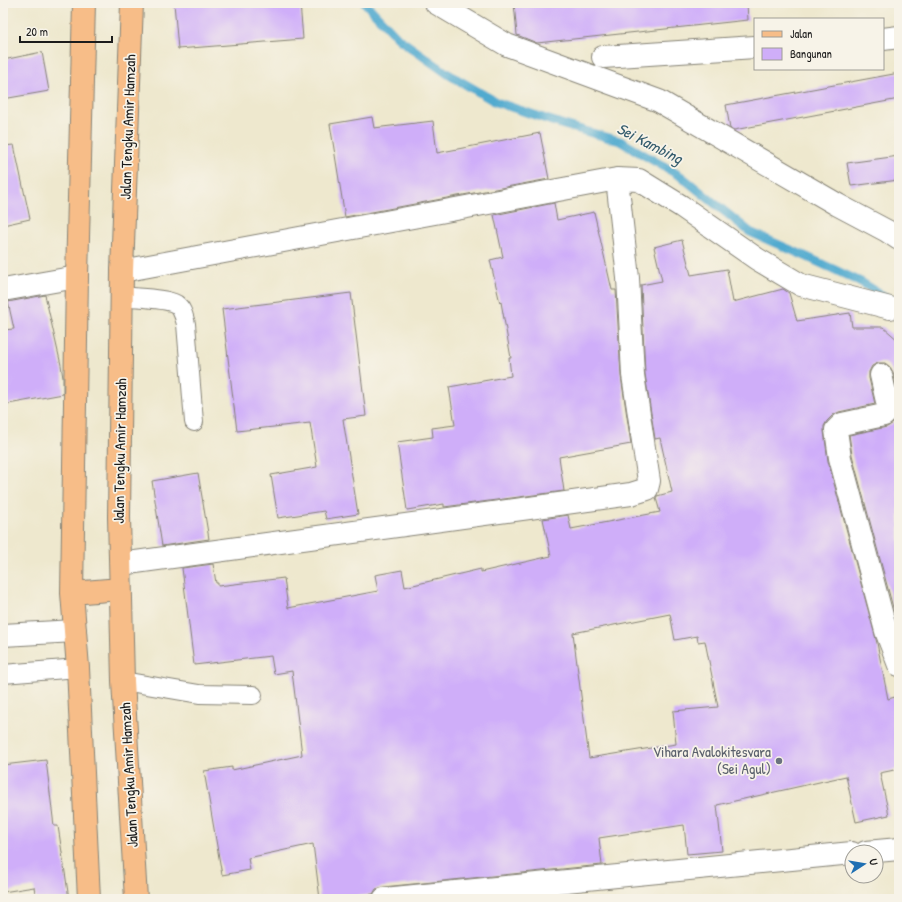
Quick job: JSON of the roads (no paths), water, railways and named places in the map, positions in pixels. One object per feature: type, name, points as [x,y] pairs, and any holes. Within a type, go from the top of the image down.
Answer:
[{"type":"main road","points":[[84,3],[77,277],[72,593],[78,668],[89,899]]},
{"type":"main road","name":"Jalan Tengku Amir Hamzah","points":[[132,3],[122,271],[119,517],[123,681],[136,899]]},
{"type":"main road","points":[[72,593],[120,589]]},
{"type":"street","points":[[436,3],[507,45],[659,101],[838,205],[899,238]]},
{"type":"street","points":[[884,39],[899,38]]},
{"type":"street","points":[[603,57],[754,47]]},
{"type":"street","points":[[121,564],[631,494],[647,489],[649,481],[633,375],[628,278],[617,179]]},
{"type":"street","points":[[122,271],[617,179],[640,180],[681,206],[756,259],[801,284],[890,308]]},
{"type":"street","points":[[3,290],[77,277]]},
{"type":"street","points":[[880,375],[888,406],[887,412],[884,415],[842,424],[836,430],[840,458],[868,566],[886,631],[899,665]]},
{"type":"street","points":[[3,636],[75,631]]},
{"type":"street","points":[[884,850],[899,849]]},
{"type":"street","points":[[384,899],[510,892],[844,854]]},
{"type":"lane","points":[[122,296],[167,301],[176,304],[182,311],[186,324],[194,422]]},
{"type":"lane","points":[[3,674],[78,668]]},
{"type":"lane","points":[[123,681],[199,694],[253,695]]},
{"type":"waterway","name":"Sei Kambing","points":[[365,3],[399,39],[448,74],[496,102],[564,125],[620,141],[682,177],[750,232],[861,282],[890,300]]},
{"type":"place","name":"Vihara Avalokitesvara (Sei Agul)","points":[[779,761]]}]
